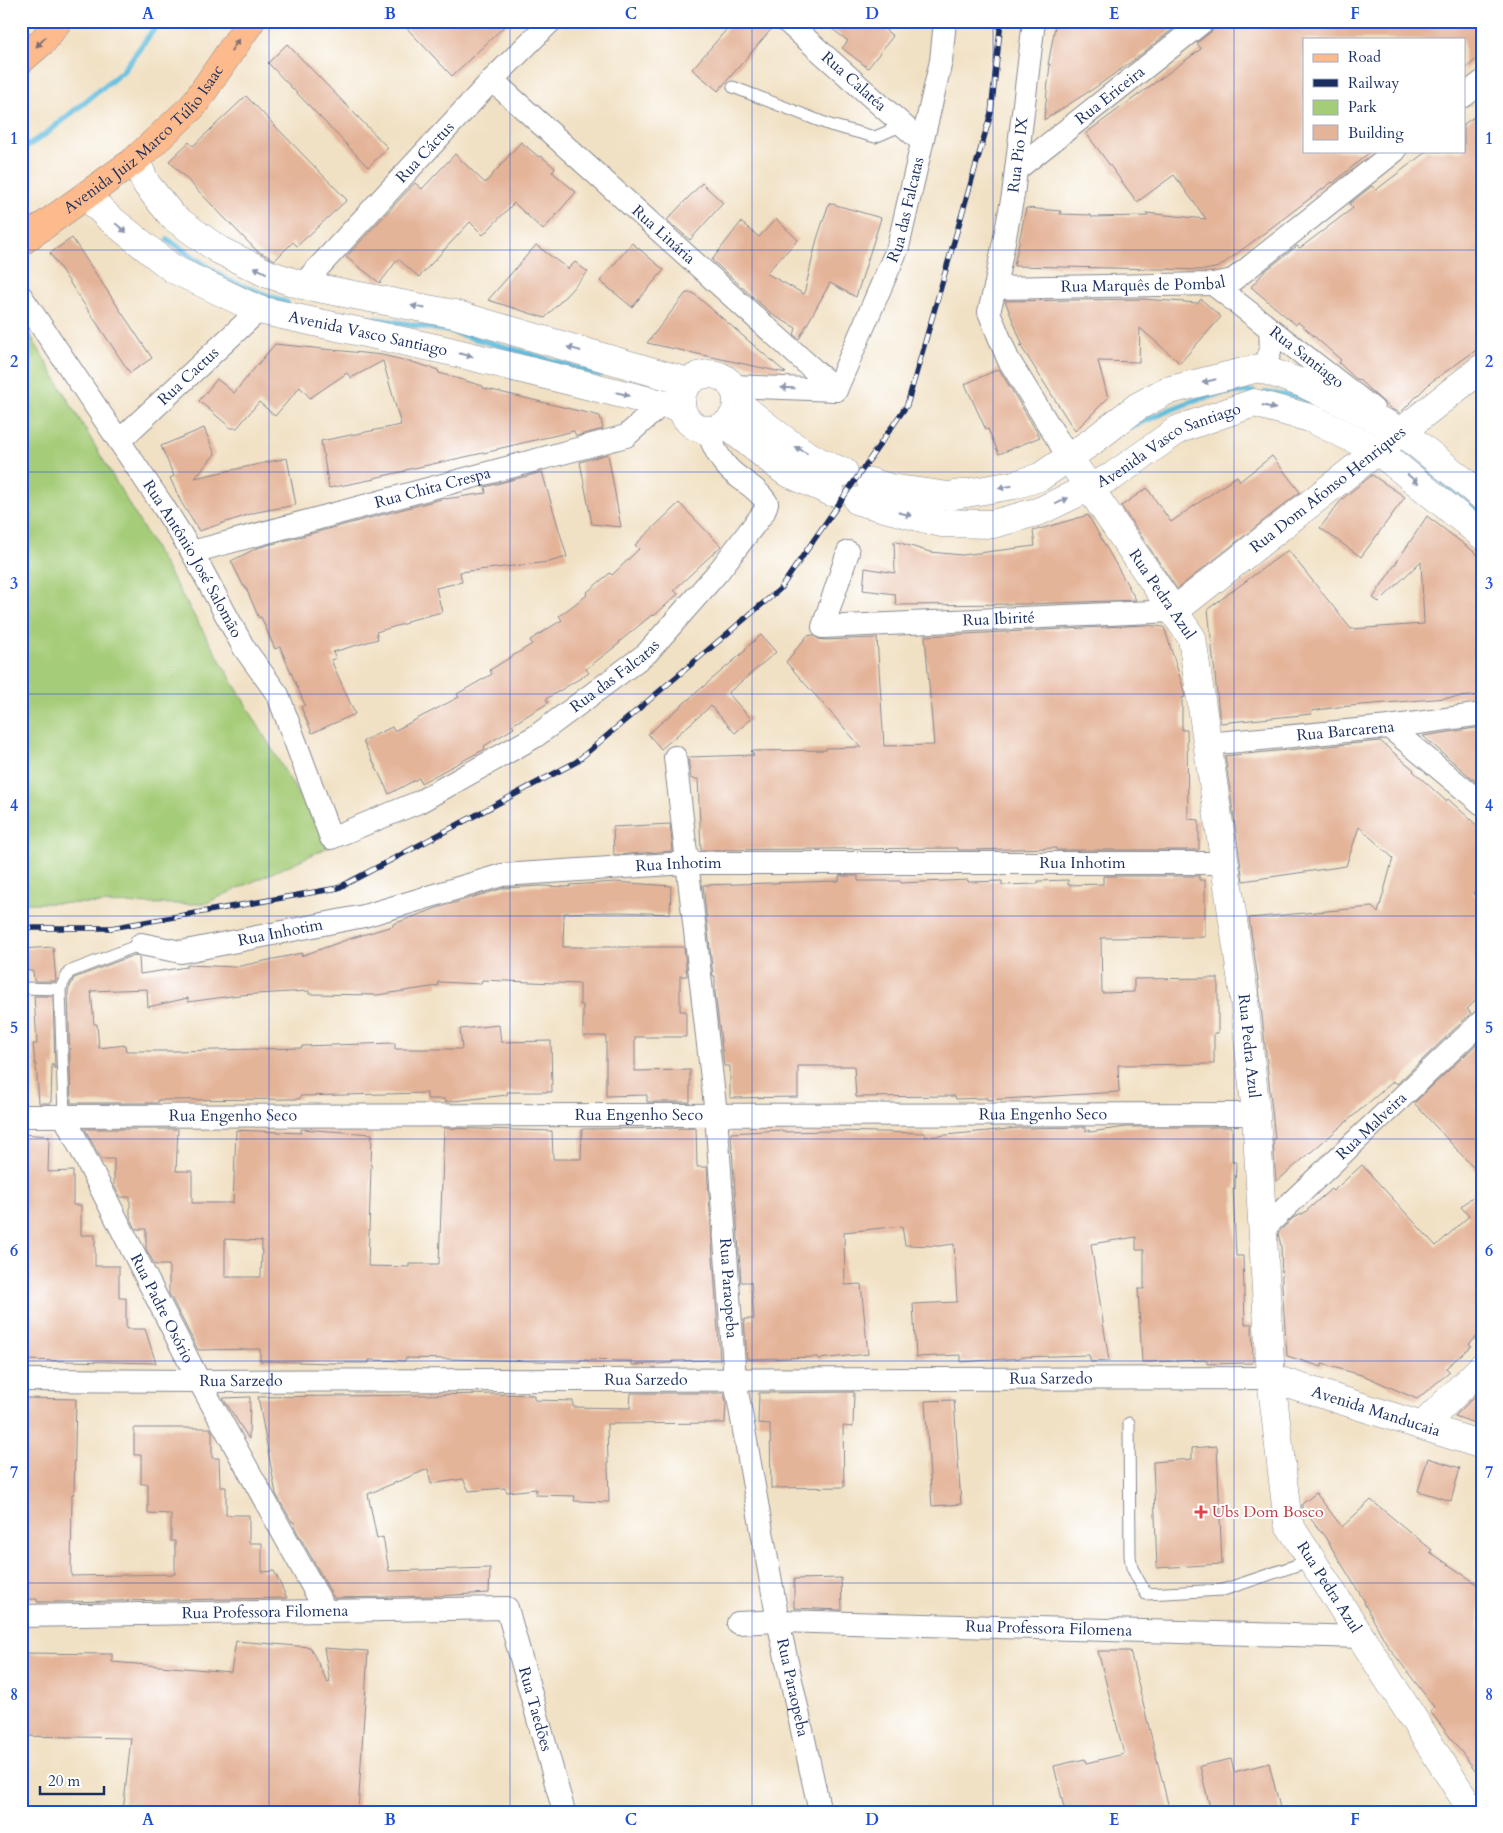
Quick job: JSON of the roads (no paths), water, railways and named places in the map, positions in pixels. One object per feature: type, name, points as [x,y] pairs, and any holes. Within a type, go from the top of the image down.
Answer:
[{"type":"main road","points":[[21,60],[43,41],[58,21]]},
{"type":"main road","name":"Avenida Juiz Marco Túlio Isaac","points":[[21,242],[135,160],[193,106],[251,21]]},
{"type":"street","name":"Rua Cáctus","points":[[302,285],[492,80],[551,21]]},
{"type":"street","name":"Rua Calatéa","points":[[786,21],[922,142]]},
{"type":"street","name":"Rua das Falcatas","points":[[836,390],[898,247],[941,62],[945,21]]},
{"type":"street","name":"Rua Pio IX","points":[[995,288],[1013,195],[1034,21]]},
{"type":"street","name":"Rua Ericeira","points":[[1016,170],[1204,21]]},
{"type":"street","name":"Rua Linária","points":[[492,80],[836,390]]},
{"type":"street","points":[[1466,94],[1482,82]]},
{"type":"street","name":"Rua Marquês de Pombal","points":[[995,288],[1213,284],[1233,280],[1394,152]]},
{"type":"street","name":"Avenida Vasco Santiago","points":[[135,160],[147,185],[172,217],[219,250],[268,274],[302,285],[454,314],[677,398]]},
{"type":"street","name":"Avenida Vasco Santiago","points":[[86,195],[108,217],[173,268],[259,310],[677,398]]},
{"type":"street","name":"Rua Santiago","points":[[1213,284],[1401,431]]},
{"type":"street","name":"Rua Pedra Azul","points":[[995,288],[988,312],[1008,359],[1069,458],[1192,638],[1243,989],[1256,1114],[1271,1378],[1288,1523],[1473,1812]]},
{"type":"street","name":"Rua Antônio José Salomão","points":[[21,296],[192,552],[244,648],[278,695],[331,838]]},
{"type":"street","name":"Rua Cactus","points":[[119,441],[259,310]]},
{"type":"street","points":[[1270,329],[1271,349],[1267,361],[1259,368],[1302,383],[1401,431],[1482,496]]},
{"type":"street","name":"Avenida Vasco Santiago","points":[[1259,368],[1166,391],[1137,407],[1069,458],[1040,477],[1014,485],[950,496],[890,488],[865,492],[942,523],[994,524],[1040,511],[1113,476],[1179,429],[1254,403],[1310,418],[1377,450],[1482,535]]},
{"type":"street","name":"Rua Dom Afonso Henriques","points":[[1174,611],[1482,368]]},
{"type":"street","points":[[836,390],[726,411],[699,429],[690,424],[684,416],[677,398],[697,376],[706,374],[716,375],[726,379],[726,411],[786,472],[837,482]]},
{"type":"street","name":"Rua Chita Crespa","points":[[192,552],[626,436],[677,398]]},
{"type":"street","name":"Rua das Falcatas","points":[[331,838],[419,802],[536,736],[647,652],[718,572],[764,512],[767,503],[760,492],[728,468],[712,444],[726,411]]},
{"type":"street","name":"Rua Ibirité","points":[[848,552],[824,627],[1174,611]]},
{"type":"street","name":"Rua Barcarena","points":[[1207,744],[1389,727],[1482,714]]},
{"type":"street","points":[[1389,727],[1482,804]]},
{"type":"street","name":"Rua Paraopeba","points":[[674,757],[716,1114],[735,1380],[778,1621],[820,1812]]},
{"type":"street","name":"Rua Inhotim","points":[[141,944],[180,952],[364,916],[502,875],[687,864],[1224,862]]},
{"type":"street","name":"Rua Malveira","points":[[1262,1230],[1482,1021]]},
{"type":"street","name":"Rua Engenho Seco","points":[[21,1116],[1256,1114]]},
{"type":"street","name":"Rua Padre Osório","points":[[64,1116],[199,1382],[326,1611]]},
{"type":"street","points":[[1423,1425],[1482,1367]]},
{"type":"street","name":"Rua Sarzedo","points":[[21,1380],[199,1382],[1271,1378]]},
{"type":"street","name":"Avenida Manducaia","points":[[1271,1378],[1482,1445]]},
{"type":"street","name":"Rua Professora Filomena","points":[[21,1616],[508,1608]]},
{"type":"street","name":"Rua Taedões","points":[[508,1608],[564,1812]]},
{"type":"street","name":"Rua Professora Filomena","points":[[738,1624],[778,1621],[1361,1637]]},
{"type":"lane","points":[[733,87],[830,125],[875,137],[903,125]]},
{"type":"lane","points":[[21,988],[60,989],[69,972],[141,944]]},
{"type":"lane","name":"Rua Padre Osório","points":[[60,989],[64,1116]]},
{"type":"lane","points":[[1129,1423],[1130,1556],[1132,1568],[1146,1594],[1223,1590],[1312,1560]]},
{"type":"waterway","points":[[21,150],[47,133],[123,71],[160,21]]},
{"type":"waterway","points":[[168,240],[226,280],[287,303]]},
{"type":"waterway","points":[[343,314],[450,331],[600,375]]},
{"type":"waterway","points":[[1132,426],[1206,397],[1237,392],[1253,392]]},
{"type":"waterway","points":[[1265,393],[1298,397],[1320,408]]},
{"type":"waterway","points":[[1406,454],[1482,515]]},
{"type":"railway","points":[[21,928],[111,928],[338,888],[576,762],[780,589],[907,405],[991,113],[1001,21]]},
{"type":"place","name":"Ubs Dom Bosco","points":[[1201,1512]]}]
